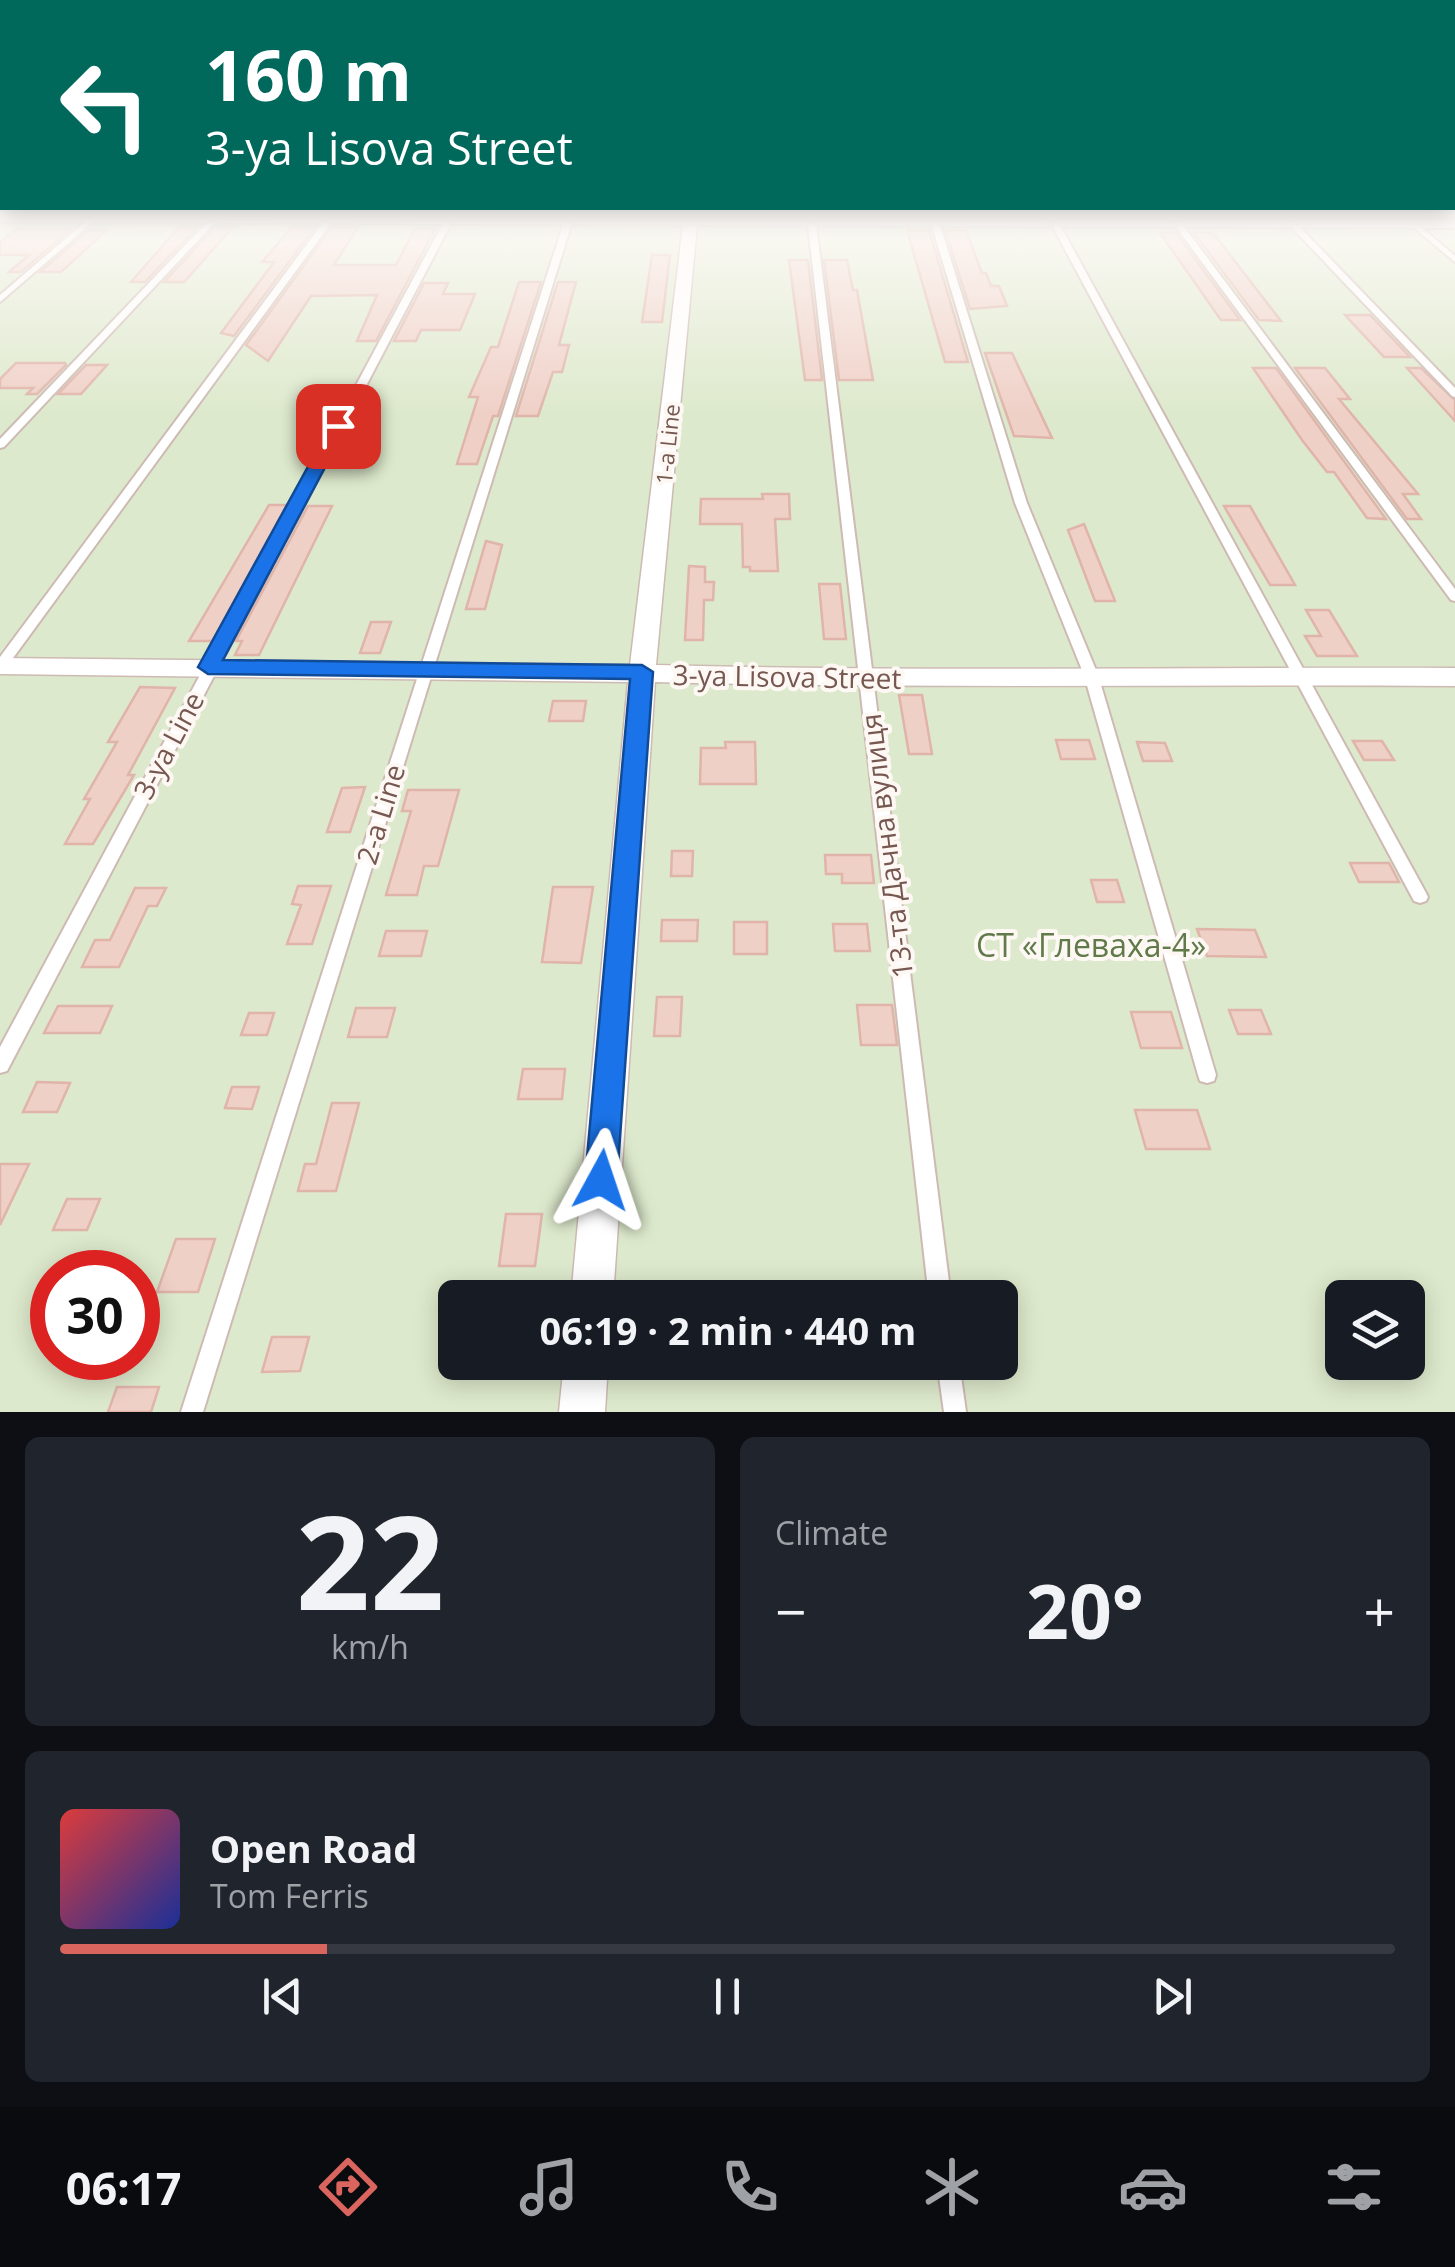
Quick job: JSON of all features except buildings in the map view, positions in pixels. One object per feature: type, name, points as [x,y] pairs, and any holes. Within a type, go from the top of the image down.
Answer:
[{"type":"street","name":"1-a Line","points":[[593,1280],[642,672],[684,282]]},
{"type":"street","name":"3-ya Lisova Street","points":[[0,666],[426,668],[866,679],[1091,675],[1455,677]]},
{"type":"street","points":[[582,1412],[585,1380]]},
{"type":"lane","points":[[0,299],[20,282]]},
{"type":"lane","points":[[0,445],[155,282]]},
{"type":"lane","points":[[0,666],[283,282]]},
{"type":"lane","name":"3-ya Line","points":[[0,1065],[416,282]]},
{"type":"lane","name":"2-a Line","points":[[192,1412],[549,282]]},
{"type":"lane","name":"13-та Дачна вулиця","points":[[819,282],[938,1280]]},
{"type":"lane","points":[[954,282],[1021,503],[1091,675],[1206,1076]]},
{"type":"lane","points":[[1087,282],[1420,897]]},
{"type":"lane","points":[[1222,282],[1455,597]]},
{"type":"lane","points":[[1347,282],[1455,394]]},
{"type":"green space","name":"СТ «Глеваха-4»","points":[[0,282],[1455,282],[1455,1412],[0,1412]]},
{"type":"route","points":[[338,426],[208,667],[642,672],[601,1180]]}]
